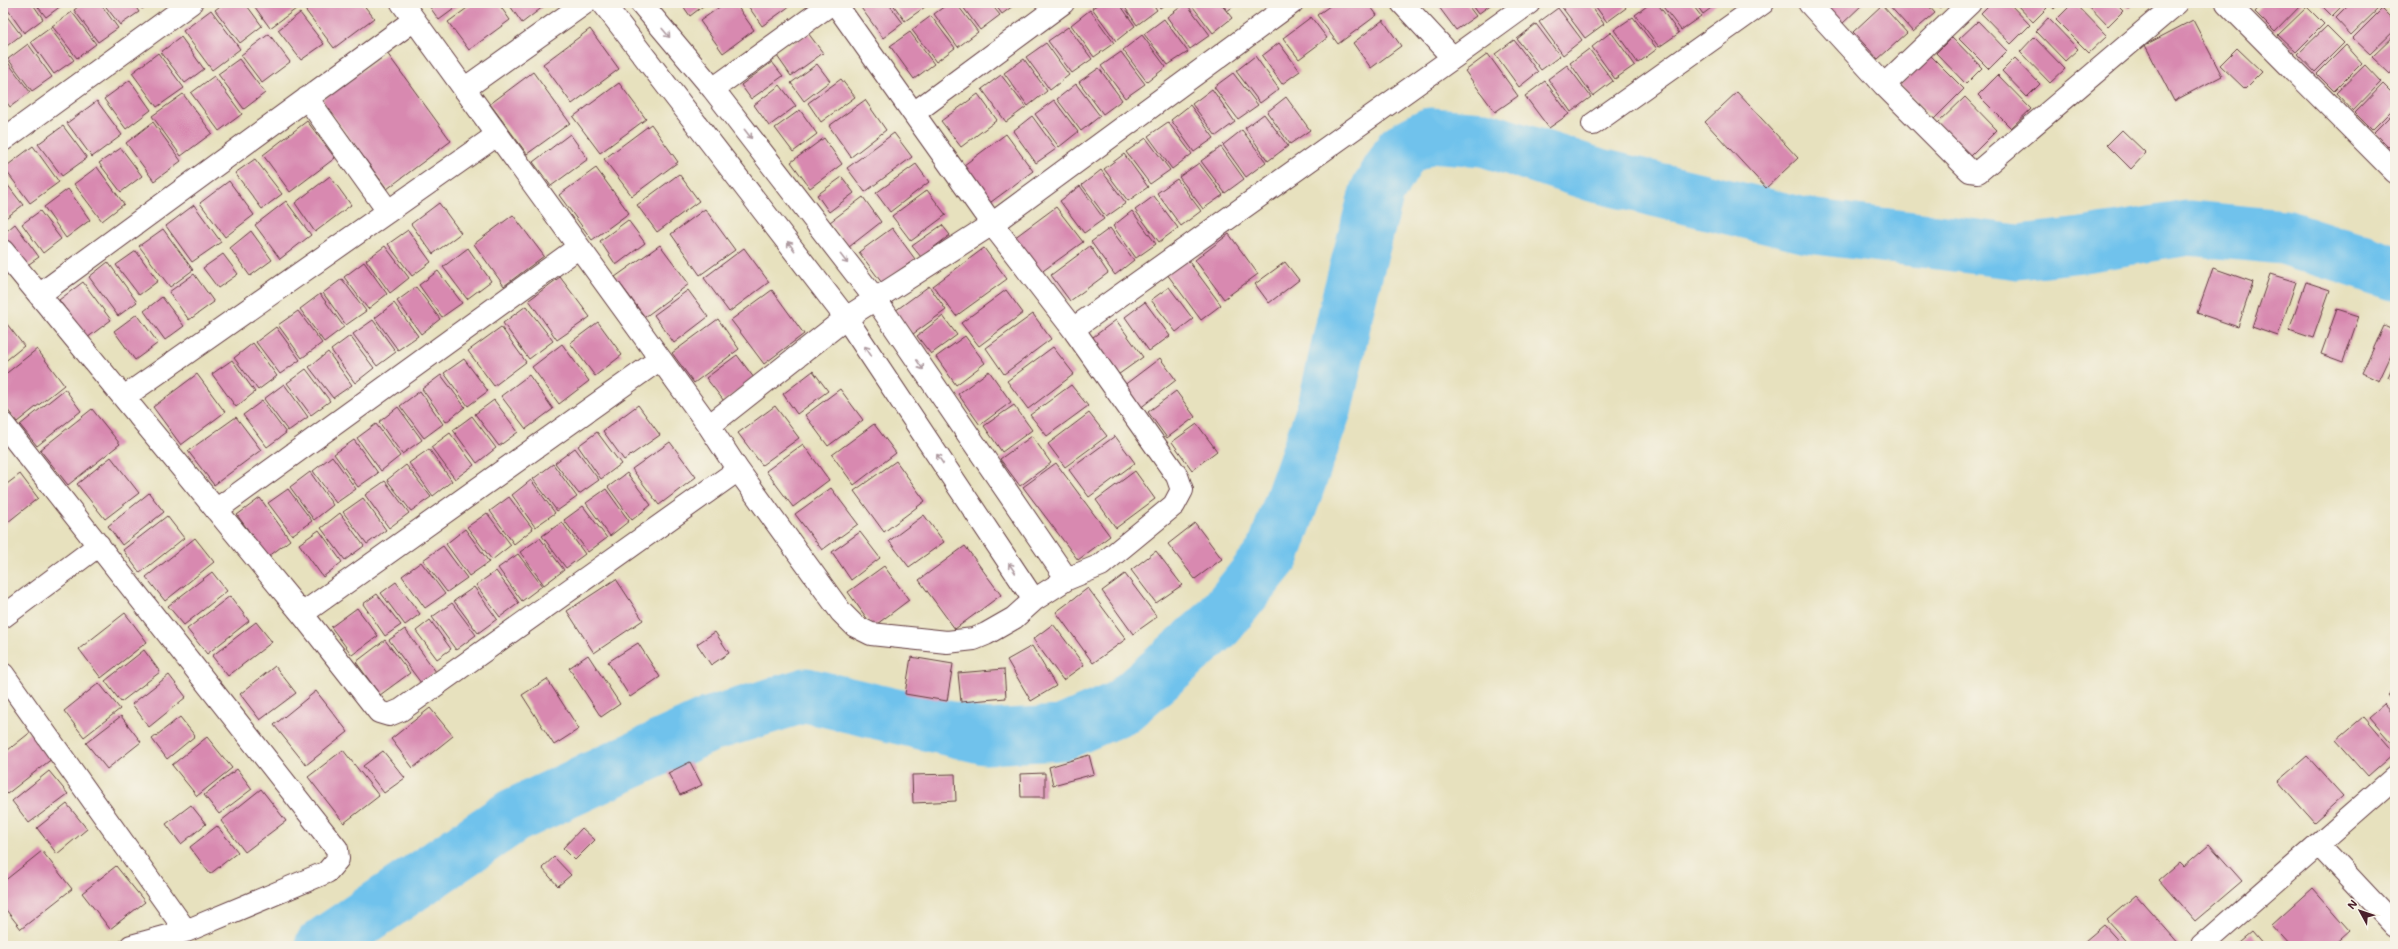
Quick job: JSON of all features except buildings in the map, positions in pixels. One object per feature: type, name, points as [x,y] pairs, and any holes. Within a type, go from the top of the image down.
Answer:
[{"type":"street","points":[[3,140],[191,3]]},
{"type":"street","points":[[464,89],[586,3]]},
{"type":"street","points":[[603,3],[846,318],[1034,600]]},
{"type":"street","points":[[641,3],[713,89],[876,300],[1067,579]]},
{"type":"street","points":[[713,89],[832,3]]},
{"type":"street","points":[[39,295],[307,98],[408,11],[709,426],[738,470],[841,612],[861,630],[893,637],[948,642],[974,639],[1006,623],[1034,600],[1067,579],[1100,565],[1174,505],[1182,490],[1177,476],[1073,329],[992,224],[835,3]]},
{"type":"street","points":[[914,113],[1063,3]]},
{"type":"street","points":[[709,426],[846,318],[992,224],[1292,3]]},
{"type":"street","points":[[1402,3],[1453,58]]},
{"type":"street","points":[[1073,329],[1530,3]]},
{"type":"street","points":[[1593,124],[1763,3]]},
{"type":"street","points":[[1810,3],[1884,85],[1970,171],[1978,172],[2177,3]]},
{"type":"street","points":[[1884,85],[1970,3]]},
{"type":"street","points":[[2227,3],[2395,172]]},
{"type":"street","points":[[307,98],[388,211]]},
{"type":"street","points":[[124,397],[498,135]]},
{"type":"street","points":[[216,510],[579,247]]},
{"type":"street","points":[[3,251],[302,614],[379,712],[389,715],[401,710],[738,470]]},
{"type":"street","points":[[302,614],[660,359]]},
{"type":"street","points":[[3,424],[337,849],[338,858],[327,872],[186,931],[131,946]]},
{"type":"street","points":[[3,617],[99,545]]},
{"type":"street","points":[[3,674],[186,931]]},
{"type":"street","points":[[2202,946],[2395,777]]},
{"type":"street","points":[[2318,844],[2395,926]]},
{"type":"waterway","points":[[322,946],[513,816],[711,724],[806,695],[985,737],[1062,733],[1122,707],[1217,624],[1273,554],[1325,407],[1349,298],[1377,192],[1402,150],[1430,135],[1484,139],[1596,175],[1808,226],[2018,252],[2083,245],[2188,228],[2284,237],[2395,273]]}]
